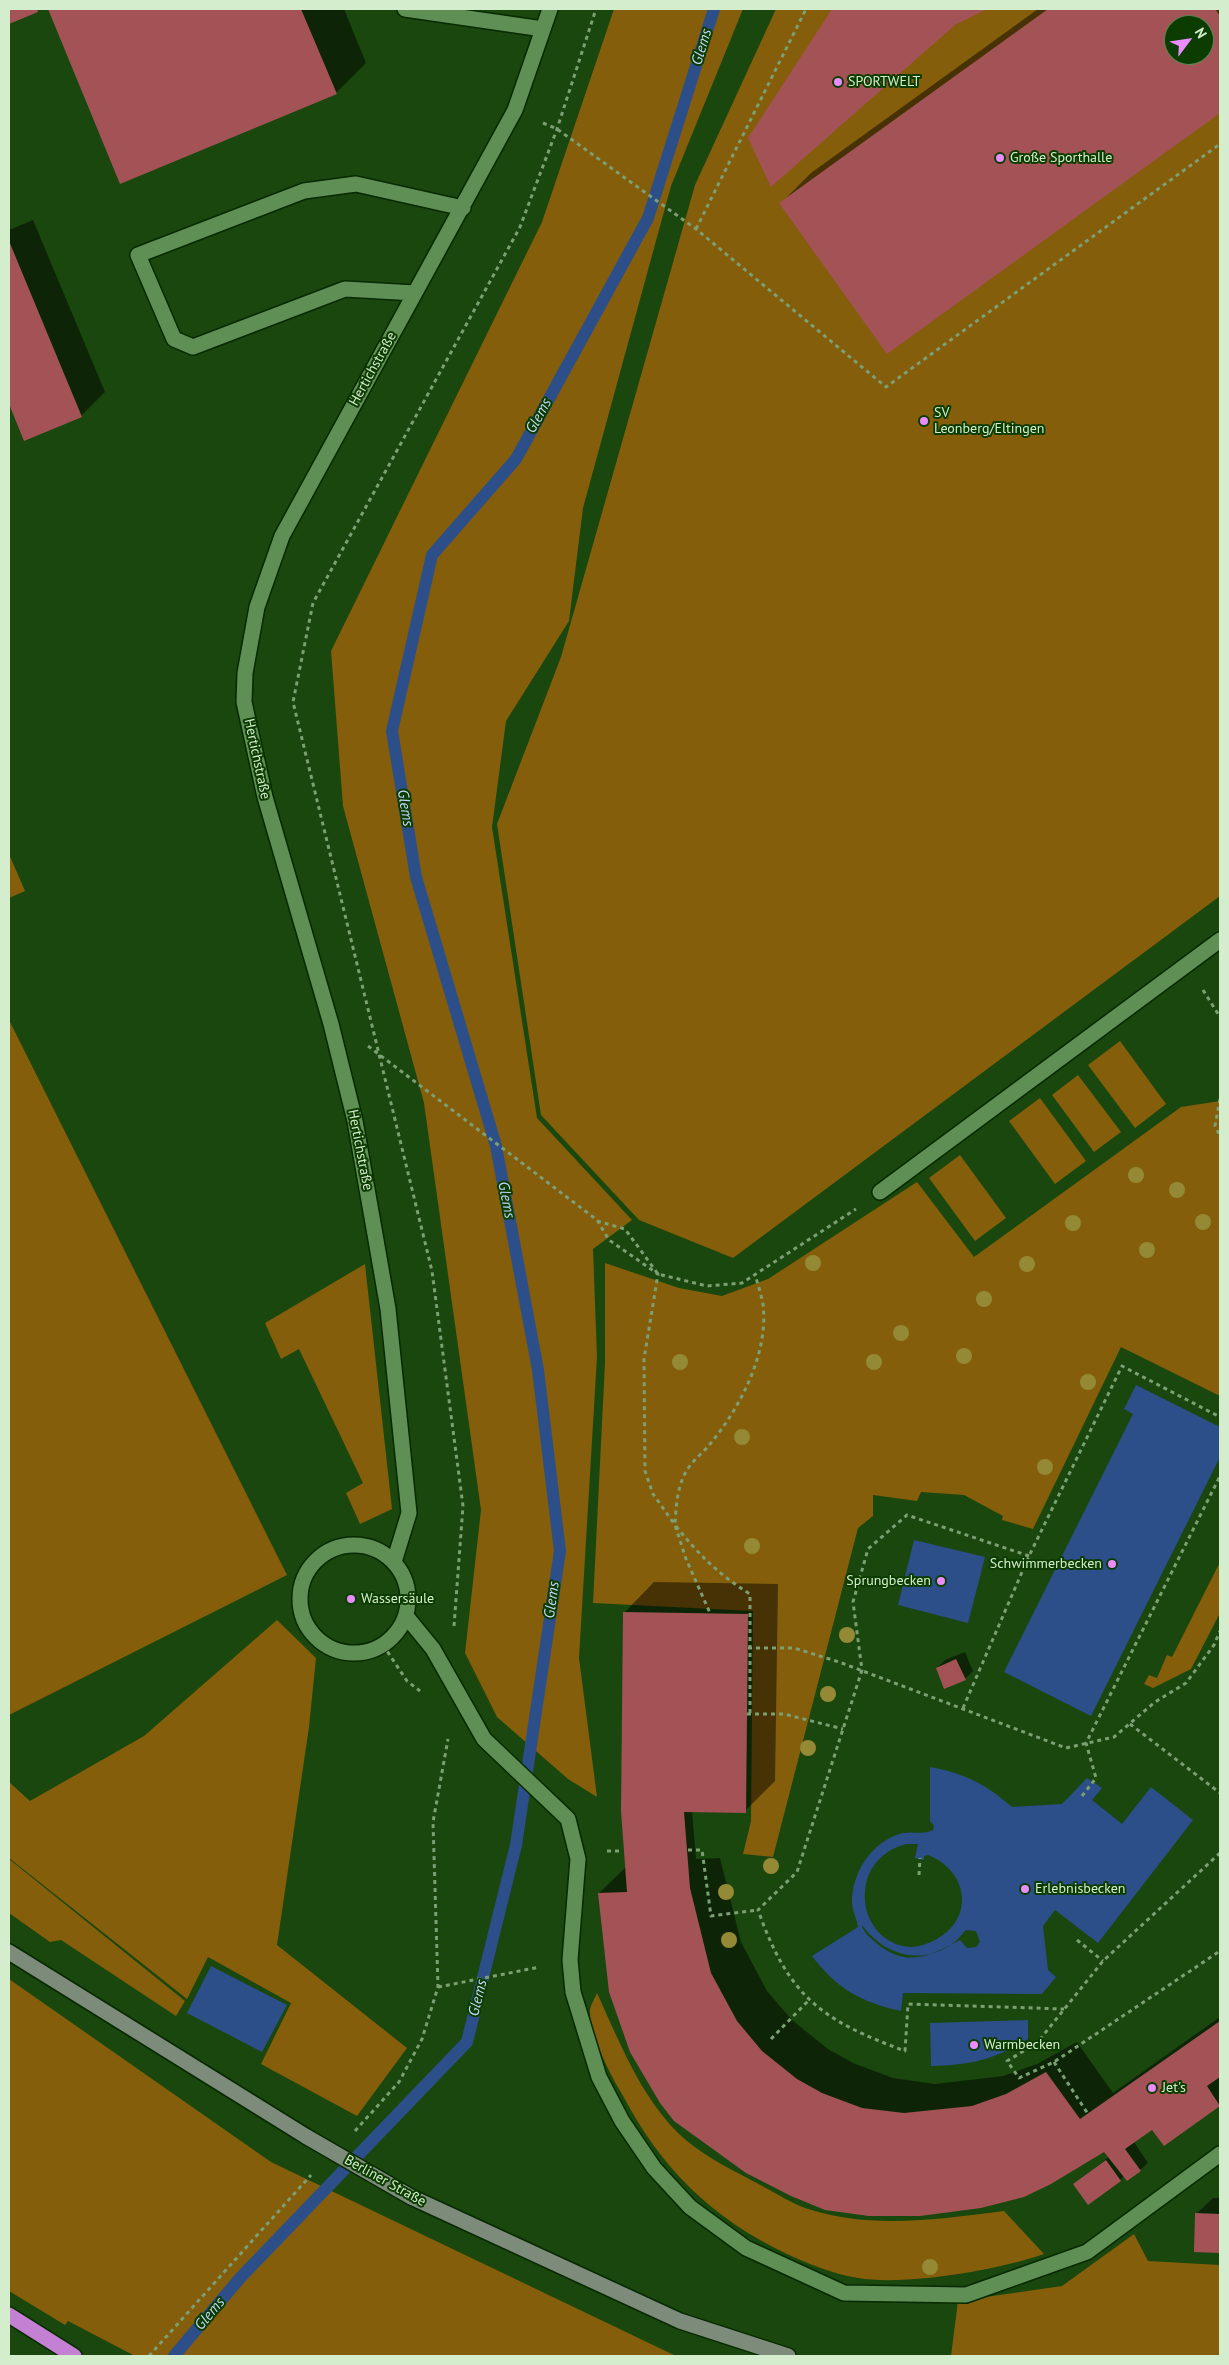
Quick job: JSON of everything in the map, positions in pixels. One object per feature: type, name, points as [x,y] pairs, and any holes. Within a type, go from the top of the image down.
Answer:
[{"type":"highway","points":[[9,2315],[74,2356]]},
{"type":"main road","name":"Berliner Straße","points":[[9,1952],[307,2137],[412,2196],[680,2321],[788,2356]]},
{"type":"lane","points":[[405,9],[543,29]]},
{"type":"lane","name":"Hertichstraße","points":[[394,1562],[409,1513],[388,1309],[355,1121],[331,1024],[265,798],[244,702],[245,673],[257,607],[282,536],[515,110],[550,9]]},
{"type":"lane","points":[[415,293],[345,289],[193,347],[174,339],[138,255],[304,191],[356,184],[462,208]]},
{"type":"lane","points":[[880,1192],[1220,940]]},
{"type":"lane","points":[[361,1545],[379,1550],[394,1562],[406,1585],[408,1598],[406,1616],[397,1633],[383,1645],[365,1652],[346,1653],[328,1647],[313,1635],[304,1619],[299,1601],[302,1582],[311,1565],[325,1553],[342,1546],[361,1545]]},
{"type":"lane","points":[[406,1616],[433,1649],[484,1739],[568,1819],[578,1859],[570,1960],[573,1992],[599,2077],[622,2121],[654,2168],[690,2207],[746,2248],[844,2293],[966,2295],[1086,2252],[1220,2154]]},
{"type":"path","points":[[454,1635],[462,1506],[432,1271],[293,702],[313,603],[520,227],[557,129],[596,9]]},
{"type":"path","points":[[696,229],[806,9]]},
{"type":"path","points":[[515,110],[557,129],[696,229],[886,387],[1220,144]]},
{"type":"path","points":[[331,1024],[379,1053],[470,1126],[597,1220],[625,1229],[658,1274],[644,1358],[645,1471],[653,1494],[675,1526],[700,1557],[723,1577],[750,1594],[748,1714],[784,1714],[843,1729]]},
{"type":"path","points":[[1220,1100],[1215,1126],[1220,1136]]},
{"type":"path","points":[[597,1220],[609,1240],[658,1274],[707,1286],[742,1283],[880,1192]]},
{"type":"path","points":[[710,1613],[686,1559],[675,1526],[677,1495],[687,1470],[710,1444],[737,1407],[752,1374],[762,1333],[763,1305],[755,1275]]},
{"type":"path","points":[[963,1708],[1029,1556],[1122,1366],[1220,1417]]},
{"type":"path","points":[[1082,1796],[1096,1778],[1086,1743],[1220,1476]]},
{"type":"path","points":[[688,1850],[702,1850],[711,1916],[758,1910],[797,1872],[862,1670],[853,1602],[868,1548],[907,1515],[1029,1556]]},
{"type":"path","points":[[749,1648],[794,1648],[862,1670],[1066,1748],[1114,1737],[1155,1702],[1186,1683],[1214,1645],[1220,1631]]},
{"type":"path","points":[[383,1645],[407,1681],[422,1692]]},
{"type":"path","points":[[373,2113],[399,2082],[422,2039],[438,1987],[433,1822],[456,1690]]},
{"type":"path","points":[[1130,1724],[1220,1792]]},
{"type":"path","points":[[1220,1852],[1104,1961],[1036,2042],[1008,2061],[1019,2078],[1054,2062],[1220,1951]]},
{"type":"path","points":[[919,1875],[920,1858]]},
{"type":"path","points":[[758,1910],[770,1943],[798,1989],[808,2001],[836,2021],[874,2040],[905,2051],[908,2004],[1064,2010]]},
{"type":"path","points":[[1077,1940],[1104,1961]]},
{"type":"path","points":[[438,1987],[528,1970]]},
{"type":"path","points":[[770,2039],[808,2001]]},
{"type":"path","points":[[1054,2062],[1088,2114]]},
{"type":"path","points":[[149,2356],[293,2193]]},
{"type":"shaded area","points":[[614,9],[743,9],[671,186],[583,508],[569,621],[506,721],[492,827],[537,1118],[632,1220],[593,1249],[597,1357],[579,1658],[597,1797],[568,1779],[497,1717],[465,1653],[481,1510],[424,1103],[343,806],[331,651],[542,222]]},
{"type":"shaded area","name":"SV Leonberg/Eltingen","points":[[776,9],[1220,9],[1220,896],[733,1258],[639,1220],[541,1115],[497,824],[561,657],[695,185]]},
{"type":"shaded area","points":[[9,854],[25,891],[9,898]]},
{"type":"shaded area","points":[[9,1020],[287,1575],[9,1715]]},
{"type":"shaded area","points":[[1120,1041],[1166,1104],[1135,1128],[1088,1065]]},
{"type":"shaded area","points":[[1078,1075],[1121,1132],[1094,1152],[1052,1095]]},
{"type":"shaded area","points":[[1040,1098],[1086,1161],[1055,1184],[1009,1121]]},
{"type":"shaded area","points":[[1220,1101],[1220,1396],[1121,1347],[1033,1529],[1002,1520],[1003,1516],[964,1495],[921,1492],[917,1501],[873,1495],[873,1516],[858,1528],[773,1857],[743,1854],[751,1821],[753,1611],[593,1603],[605,1363],[605,1263],[679,1288],[722,1296],[768,1279],[917,1182],[974,1257],[1181,1107]]},
{"type":"shaded area","points":[[960,1155],[1006,1218],[975,1241],[929,1178]]},
{"type":"shaded area","points":[[365,1264],[392,1509],[360,1524],[346,1493],[363,1483],[299,1349],[281,1359],[265,1323]]},
{"type":"shaded area","points":[[1220,1562],[1220,1613],[1191,1669],[1153,1688],[1144,1684],[1149,1675],[1157,1678],[1167,1655],[1172,1657]]},
{"type":"shaded area","points":[[277,1620],[316,1658],[309,1727],[277,1945],[407,2048],[357,2116],[261,2064],[291,2003],[208,1957],[187,1999],[9,1858],[9,1782],[30,1801],[144,1736]]},
{"type":"shaded area","points":[[9,1859],[185,2001],[176,2016],[61,1940],[50,1942],[9,1913]]},
{"type":"shaded area","points":[[9,1979],[271,2162],[676,2356],[135,2356],[68,2321],[65,2325],[9,2291]]},
{"type":"shaded area","points":[[597,1993],[622,2048],[652,2102],[678,2133],[722,2165],[805,2208],[829,2215],[879,2221],[904,2221],[1004,2211],[1044,2254],[978,2271],[926,2278],[878,2280],[839,2274],[821,2268],[760,2240],[712,2207],[691,2188],[671,2168],[637,2121],[606,2065],[593,2030],[590,2010]]},
{"type":"shaded area","points":[[1134,2234],[1148,2261],[1220,2265],[1220,2356],[951,2356],[958,2301],[1062,2286]]},
{"type":"water","name":"Schwimmerbecken","points":[[1136,1385],[1220,1427],[1220,1457],[1091,1716],[1004,1672],[1133,1414],[1124,1409]]},
{"type":"water","name":"Sprungbecken","points":[[914,1540],[985,1557],[968,1623],[898,1605]]},
{"type":"water","name":"Erlebnisbecken","points":[[930,1767],[964,1776],[983,1786],[1012,1807],[1062,1804],[1087,1778],[1102,1788],[1092,1800],[1122,1824],[1151,1787],[1193,1820],[1098,1943],[1055,1910],[1043,1926],[1048,1970],[1056,1977],[1042,1994],[903,1993],[901,2011],[862,1998],[841,1986],[812,1956],[858,1927],[852,1904],[855,1881],[873,1851],[892,1837],[903,1833],[926,1832],[933,1830],[934,1826],[930,1821]],"holes":[[[906,1844],[918,1844],[915,1858],[924,1860],[924,1856],[928,1855],[941,1862],[951,1871],[958,1882],[962,1894],[962,1907],[958,1919],[949,1930],[937,1939],[925,1945],[915,1947],[892,1942],[878,1932],[869,1917],[865,1900],[866,1883],[873,1866],[886,1853]],[[862,1925],[881,1944],[892,1950],[915,1956],[928,1955],[918,1957],[897,1955],[887,1950],[873,1940],[865,1932]],[[966,1930],[976,1931],[980,1942],[976,1947],[967,1948],[960,1940],[949,1946]]]},
{"type":"water","points":[[211,1966],[287,2005],[262,2052],[187,2013]]},
{"type":"water","name":"Warmbecken","points":[[1028,2020],[1028,2039],[1004,2052],[970,2063],[931,2066],[930,2023]]},
{"type":"building","points":[[9,9],[37,9],[38,12],[9,24]]},
{"type":"building","points":[[48,9],[301,9],[337,94],[120,184]]},
{"type":"building","name":"SPORTWELT","points":[[832,9],[987,9],[955,25],[771,187],[748,138]]},
{"type":"building","name":"Große Sporthalle","points":[[1048,9],[1215,9],[1220,16],[1220,113],[887,354],[779,203]]},
{"type":"building","points":[[9,241],[82,417],[24,441],[9,404]]},
{"type":"building","points":[[623,1612],[748,1614],[746,1813],[684,1812],[690,1888],[711,1973],[737,2021],[762,2051],[797,2079],[822,2093],[862,2108],[904,2113],[972,2106],[1006,2094],[1046,2072],[1080,2119],[1220,2021],[1220,2077],[1207,2086],[1220,2106],[1164,2146],[1152,2130],[1125,2149],[1141,2171],[1127,2181],[1104,2152],[1051,2184],[1024,2197],[981,2208],[920,2216],[869,2216],[825,2210],[791,2196],[746,2173],[674,2121],[660,2103],[630,2052],[609,1992],[598,1893],[627,1892],[621,1811]]},
{"type":"building","points":[[956,1659],[966,1680],[944,1689],[936,1668]]},
{"type":"building","points":[[1106,2160],[1121,2181],[1088,2205],[1073,2184]]},
{"type":"building","points":[[1195,2213],[1220,2214],[1220,2253],[1194,2252]]},
{"type":"waterway","name":"Glems","points":[[174,2356],[240,2278],[467,2042],[516,1845],[560,1551],[538,1370],[496,1146],[416,877],[392,731],[432,555],[516,459],[648,218],[714,9]]},
{"type":"place","name":"SPORTWELT","points":[[838,82]]},
{"type":"place","name":"Große Sporthalle","points":[[1000,158]]},
{"type":"place","name":"SV Leonberg/Eltingen","points":[[924,421]]},
{"type":"place","name":"Schwimmerbecken","points":[[1112,1564]]},
{"type":"place","name":"Sprungbecken","points":[[941,1581]]},
{"type":"place","name":"Wassersäule","points":[[351,1599]]},
{"type":"place","name":"Erlebnisbecken","points":[[1025,1889]]},
{"type":"place","name":"Warmbecken","points":[[974,2045]]},
{"type":"place","name":"Jet's","points":[[1152,2088]]}]
